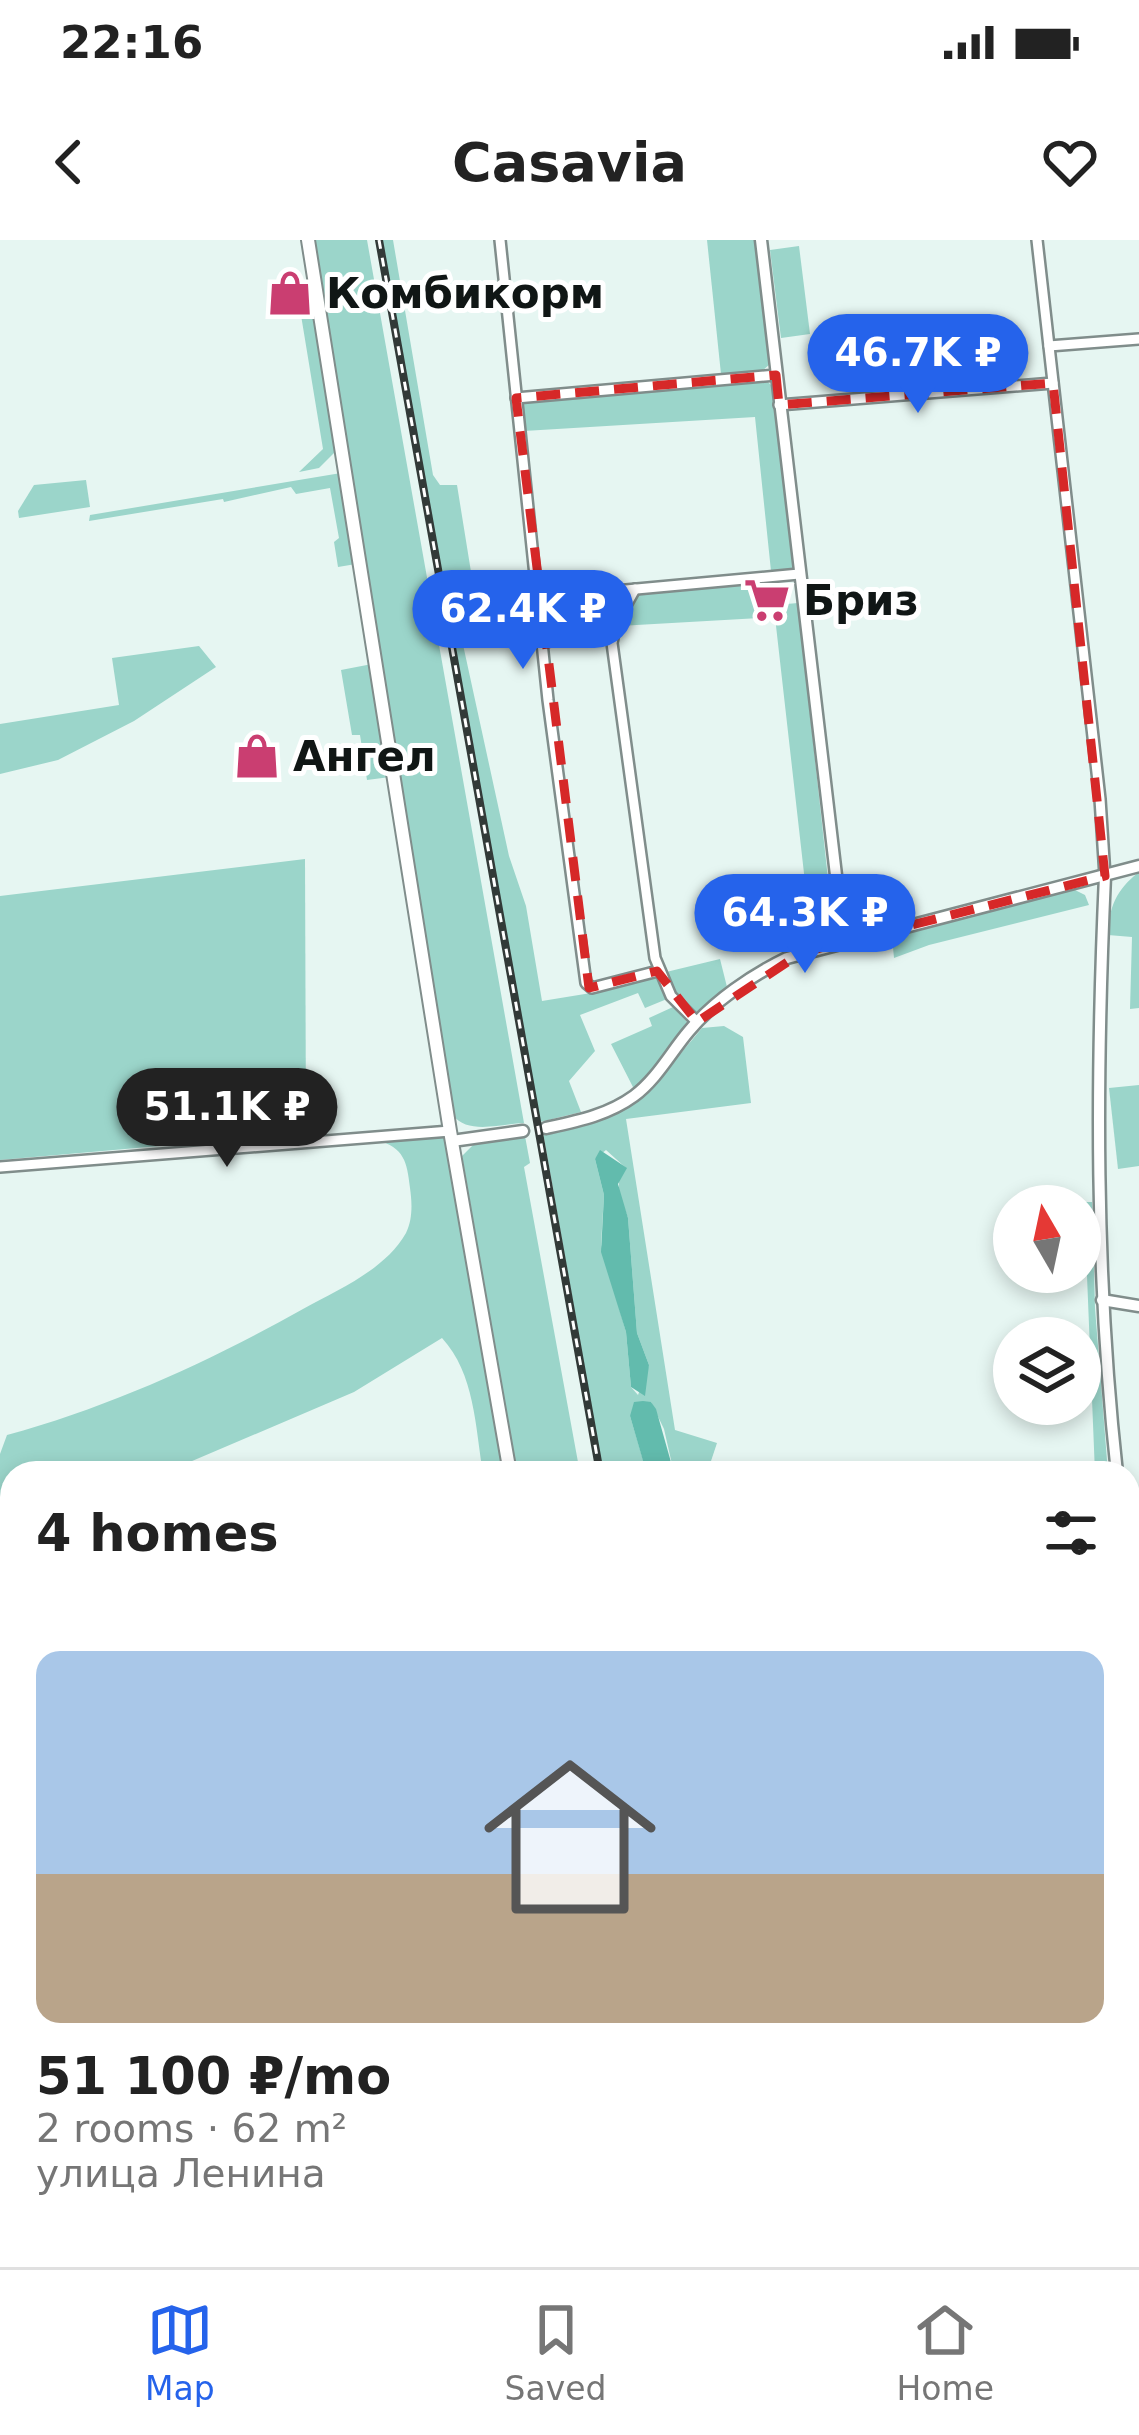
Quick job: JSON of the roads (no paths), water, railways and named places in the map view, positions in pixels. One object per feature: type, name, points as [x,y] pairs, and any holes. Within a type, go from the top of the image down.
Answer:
[{"type":"main road","points":[[308,240],[451,1136],[508,1461]]},
{"type":"street","points":[[500,240],[548,700],[586,983],[592,988],[658,971]]},
{"type":"street","points":[[760,240],[840,909],[850,930],[863,940]]},
{"type":"street","points":[[1036,240],[1100,799],[1105,876],[1098,1086],[1102,1300],[1116,1461]]},
{"type":"street","points":[[1049,346],[1139,339]]},
{"type":"street","points":[[516,398],[776,375]]},
{"type":"street","points":[[779,404],[1053,383]]},
{"type":"street","points":[[539,598],[800,574]]},
{"type":"street","points":[[635,589],[616,623],[612,643],[658,971],[677,1005],[697,1022]]},
{"type":"street","points":[[546,1128],[593,1117],[632,1097],[650,1082],[697,1022],[774,965],[808,951],[1139,866]]},
{"type":"street","points":[[0,1167],[523,1131]]},
{"type":"street","points":[[1102,1300],[1139,1306]]},
{"type":"railway","points":[[379,240],[598,1461]]},
{"type":"place","name":"Комбикорм","points":[[290,293]]},
{"type":"place","name":"Бриз","points":[[767,600]]},
{"type":"place","name":"Ангел","points":[[257,756]]}]
